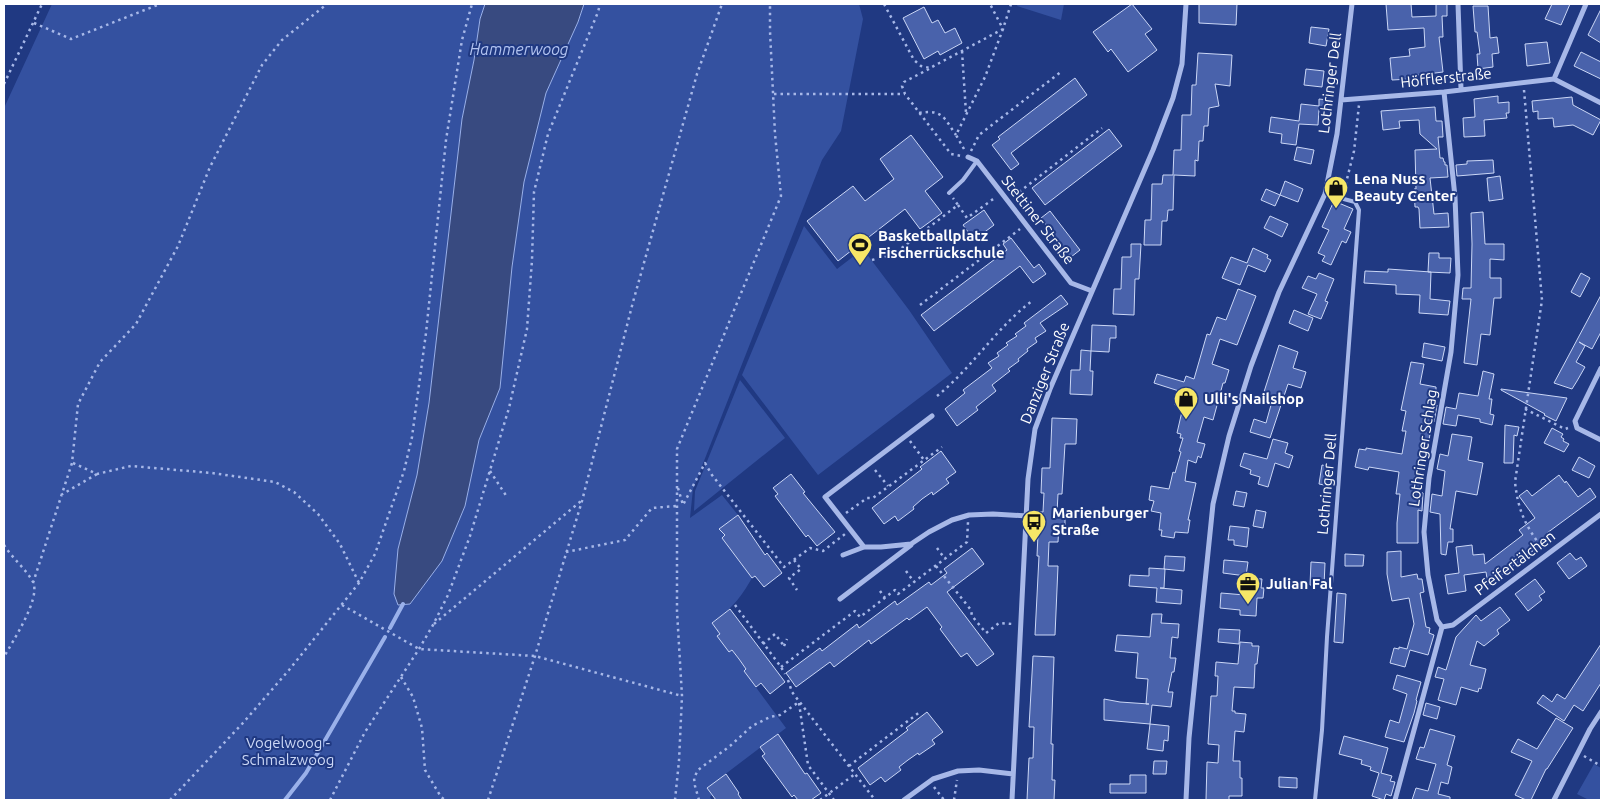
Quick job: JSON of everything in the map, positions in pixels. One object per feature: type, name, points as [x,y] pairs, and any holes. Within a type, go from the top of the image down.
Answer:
[{"type":"street","name":"Danziger Straße","points":[[1012,800],[1028,479],[1035,429],[1050,389],[1173,98],[1182,64],[1186,4]]},
{"type":"street","name":"Lothringer Dell","points":[[1186,800],[1189,738],[1215,494],[1229,436],[1251,366],[1279,292],[1325,194],[1337,134],[1352,4]]},
{"type":"street","points":[[1458,4],[1461,89]]},
{"type":"street","points":[[1586,4],[1554,79],[1601,103]]},
{"type":"street","name":"Höfflerstraße","points":[[1341,100],[1444,92],[1554,79]]},
{"type":"street","name":"Lothringer Schlag","points":[[1442,627],[1438,620],[1428,576],[1424,532],[1429,478],[1451,352],[1458,275],[1455,197],[1444,92]]},
{"type":"street","name":"Stettiner Straße","points":[[968,157],[977,162],[1070,284],[1092,291]]},
{"type":"street","points":[[1601,368],[1575,420],[1577,428],[1601,440]]},
{"type":"street","points":[[864,547],[825,497],[932,416]]},
{"type":"street","name":"Pfeifertälchen","points":[[1442,627],[1453,625],[1601,514]]},
{"type":"street","points":[[840,599],[911,544],[952,520],[969,515],[1027,516]]},
{"type":"street","points":[[843,555],[864,547],[911,544]]},
{"type":"street","points":[[1395,800],[1442,627]]},
{"type":"street","points":[[1554,800],[1590,729],[1601,712]]},
{"type":"street","points":[[904,800],[933,778],[958,771],[979,770],[1013,774]]},
{"type":"lane","points":[[949,193],[963,180],[977,162]]},
{"type":"lane","name":"Lothringer Dell","points":[[1316,800],[1359,210],[1355,202],[1325,194]]},
{"type":"path","points":[[4,84],[42,4]]},
{"type":"path","points":[[34,23],[71,39],[160,4]]},
{"type":"path","points":[[4,657],[26,617],[35,594],[34,583],[72,463],[78,404],[100,362],[136,324],[178,246],[210,167],[262,65],[282,40],[327,4]]},
{"type":"path","points":[[170,800],[242,724],[342,605],[359,583],[375,554],[404,470],[412,437],[426,333],[446,140],[462,40],[472,4]]},
{"type":"path","points":[[330,800],[365,732],[419,649],[448,595],[509,408],[528,329],[534,192],[548,134],[600,4]]},
{"type":"path","points":[[488,800],[535,656],[582,501],[632,302],[697,74],[722,4]]},
{"type":"path","points":[[675,800],[682,696],[677,611],[677,449],[781,196],[775,134],[770,4]]},
{"type":"path","points":[[884,4],[914,60],[921,66],[930,68]]},
{"type":"path","points":[[990,4],[1003,29]]},
{"type":"path","points":[[956,135],[984,77],[1011,4]]},
{"type":"path","points":[[952,154],[905,94],[902,86],[904,82],[1003,29]]},
{"type":"path","points":[[962,51],[966,114]]},
{"type":"path","points":[[968,157],[979,135],[1062,71]]},
{"type":"path","points":[[1524,90],[1542,300],[1515,482],[1520,511],[1530,532],[1538,542]]},
{"type":"path","points":[[774,94],[905,94]]},
{"type":"path","points":[[1341,199],[1354,151],[1360,99]]},
{"type":"path","points":[[919,113],[932,111],[942,115],[968,157]]},
{"type":"path","points":[[1007,201],[1102,128]]},
{"type":"path","points":[[949,193],[967,218],[1001,193]]},
{"type":"path","points":[[872,260],[894,254],[958,205]]},
{"type":"path","points":[[920,306],[1025,225]]},
{"type":"path","points":[[937,396],[954,383],[1014,316],[1032,301]]},
{"type":"path","points":[[1525,409],[1562,428]]},
{"type":"path","points":[[906,436],[924,460]]},
{"type":"path","points":[[840,517],[866,498],[873,498],[942,446]]},
{"type":"path","points":[[72,463],[97,474]]},
{"type":"path","points":[[677,483],[683,505],[705,463],[712,476],[784,567],[810,548],[823,551],[850,530]]},
{"type":"path","points":[[870,463],[888,486]]},
{"type":"path","points":[[62,495],[97,474],[131,466],[212,473],[275,482],[294,492],[318,514],[340,544],[359,583]]},
{"type":"path","points":[[490,471],[508,497]]},
{"type":"path","points":[[433,625],[582,501]]},
{"type":"path","points":[[566,552],[625,540],[652,508],[677,506]]},
{"type":"path","points":[[781,667],[855,611],[860,617],[895,590],[898,594],[967,542],[969,515]]},
{"type":"path","points":[[4,545],[34,583]]},
{"type":"path","points":[[937,548],[945,558]]},
{"type":"path","points":[[794,560],[800,569],[789,578],[797,590]]},
{"type":"path","points":[[936,566],[971,610],[972,616],[986,633],[999,623],[1010,624]]},
{"type":"path","points":[[906,571],[914,582]]},
{"type":"path","points":[[880,591],[885,598]]},
{"type":"path","points":[[342,605],[419,649],[535,656],[682,696]]},
{"type":"path","points":[[735,605],[785,674]]},
{"type":"path","points":[[763,644],[775,634],[784,646],[786,639]]},
{"type":"path","points":[[401,677],[413,697],[422,728],[425,770],[441,797],[445,800]]},
{"type":"path","points":[[788,680],[792,692],[799,702],[875,800]]},
{"type":"path","points":[[799,702],[808,764],[834,800]]},
{"type":"path","points":[[699,800],[694,778],[698,770],[730,746],[752,726],[770,716],[780,715],[799,702]]},
{"type":"path","points":[[849,766],[922,712]]},
{"type":"path","points":[[1578,753],[1601,766]]},
{"type":"path","points":[[954,800],[958,771]]},
{"type":"path","points":[[820,800],[855,774]]},
{"type":"path","points":[[941,797],[944,800]]},
{"type":"green space","name":"Vogelwoog - Schmalzwoog","points":[[52,4],[485,4],[480,19],[462,119],[429,403],[417,475],[398,549],[410,604],[442,561],[465,506],[479,440],[500,388],[512,267],[524,182],[546,93],[578,22],[584,4],[859,4],[863,19],[841,131],[822,160],[693,489],[690,518],[722,495],[738,515],[720,529],[725,535],[722,538],[752,578],[735,603],[712,623],[720,634],[718,636],[732,650],[746,669],[744,671],[786,728],[707,788],[712,795],[710,797],[712,800],[4,800],[4,108]]},
{"type":"green space","points":[[1018,4],[1064,4],[1061,20],[1017,6]]},
{"type":"green space","points":[[804,226],[837,269],[863,249],[909,310],[952,373],[818,475],[742,375]]},
{"type":"green space","points":[[740,380],[785,438],[694,511],[695,491]]},
{"type":"green space","points":[[1594,764],[1601,768],[1601,800],[1589,800],[1577,794]]},
{"type":"water","name":"Hammerwoog","points":[[485,4],[584,4],[578,22],[546,93],[524,182],[512,267],[500,388],[479,440],[465,506],[442,561],[410,604],[398,605],[394,594],[398,549],[417,475],[429,403],[462,119],[480,19]]},
{"type":"building","points":[[1132,4],[1152,29],[1145,34],[1157,50],[1128,72],[1111,49],[1108,52],[1093,32]]},
{"type":"building","points":[[1199,4],[1237,4],[1236,25],[1199,23]]},
{"type":"building","points":[[1386,4],[1411,4],[1412,17],[1436,16],[1436,4],[1447,4],[1447,16],[1442,16],[1443,37],[1439,37],[1443,72],[1411,76],[1411,79],[1392,80],[1390,58],[1410,56],[1409,49],[1425,47],[1424,28],[1388,30]]},
{"type":"building","points":[[1552,4],[1570,4],[1561,25],[1545,19]]},
{"type":"building","points":[[1473,6],[1488,6],[1490,38],[1497,37],[1499,53],[1492,54],[1493,67],[1478,69],[1477,54],[1480,54],[1477,32],[1475,32]]},
{"type":"building","points":[[924,7],[932,23],[938,20],[945,33],[955,28],[962,43],[940,55],[938,51],[924,59],[903,18]]},
{"type":"building","points":[[1601,9],[1601,43],[1588,35]]},
{"type":"building","points":[[1311,27],[1329,29],[1326,46],[1309,43]]},
{"type":"building","points":[[1547,42],[1550,63],[1527,66],[1525,44]]},
{"type":"building","points":[[1581,52],[1601,62],[1601,79],[1574,66]]},
{"type":"building","points":[[1198,53],[1232,55],[1230,86],[1215,84],[1219,106],[1209,108],[1208,126],[1204,126],[1203,141],[1199,141],[1198,161],[1195,160],[1195,176],[1174,175],[1173,210],[1168,210],[1167,221],[1162,221],[1161,245],[1144,245],[1145,220],[1151,220],[1152,184],[1162,184],[1163,175],[1173,175],[1174,150],[1181,150],[1182,115],[1191,115],[1192,85],[1196,85]]},
{"type":"building","points":[[1306,69],[1324,71],[1322,87],[1304,85]]},
{"type":"building","points":[[1075,78],[1087,95],[1011,153],[1019,164],[1011,170],[992,145],[1000,139],[998,137]]},
{"type":"building","points":[[1498,96],[1498,103],[1509,102],[1509,113],[1506,113],[1507,118],[1484,120],[1485,136],[1464,137],[1463,118],[1475,117],[1474,99]]},
{"type":"building","points":[[1572,97],[1573,105],[1601,120],[1593,135],[1573,125],[1554,127],[1553,118],[1538,119],[1538,111],[1533,112],[1532,101]]},
{"type":"building","points":[[1319,99],[1328,100],[1328,110],[1319,109],[1318,125],[1299,124],[1296,145],[1281,143],[1282,134],[1269,132],[1271,117],[1299,121],[1301,104],[1319,106]]},
{"type":"building","points":[[1435,107],[1436,121],[1442,121],[1443,137],[1438,137],[1440,158],[1443,158],[1445,165],[1447,165],[1448,177],[1430,178],[1434,214],[1448,213],[1449,227],[1420,228],[1419,209],[1415,207],[1415,150],[1437,149],[1420,134],[1419,120],[1399,121],[1400,128],[1383,130],[1381,111]]},
{"type":"building","points":[[1109,129],[1122,146],[1045,205],[1032,188]]},
{"type":"building","points":[[911,135],[943,177],[925,191],[942,213],[920,229],[905,209],[838,261],[807,221],[853,186],[865,201],[894,179],[880,159]]},
{"type":"building","points":[[1297,147],[1314,150],[1311,164],[1294,160]]},
{"type":"building","points":[[1493,160],[1494,173],[1457,176],[1456,165],[1467,164],[1467,161]]},
{"type":"building","points":[[1500,176],[1503,199],[1489,201],[1487,178]]},
{"type":"building","points":[[1285,181],[1303,189],[1298,202],[1280,195]]},
{"type":"building","points":[[1266,189],[1280,195],[1275,206],[1261,200]]},
{"type":"building","points":[[1334,201],[1353,209],[1344,229],[1351,232],[1346,243],[1342,241],[1331,265],[1322,261],[1325,256],[1318,253],[1329,230],[1322,227]]},
{"type":"building","points":[[984,210],[994,225],[974,240],[963,225]]},
{"type":"building","points":[[1050,211],[1080,250],[1071,257],[1041,218]]},
{"type":"building","points":[[1483,212],[1485,244],[1504,244],[1504,260],[1490,259],[1490,278],[1501,278],[1501,298],[1494,298],[1490,335],[1481,334],[1477,365],[1464,363],[1471,299],[1462,299],[1463,288],[1471,288],[1471,213]]},
{"type":"building","points":[[1270,216],[1288,224],[1282,237],[1264,228]]},
{"type":"building","points":[[1011,238],[1034,268],[1039,264],[1046,274],[1033,283],[1020,266],[934,331],[921,315],[1007,250],[1003,244]]},
{"type":"building","points":[[1131,244],[1141,244],[1139,279],[1135,279],[1134,315],[1113,314],[1114,289],[1121,289],[1122,257],[1131,257]]},
{"type":"building","points":[[1253,248],[1268,255],[1267,258],[1271,260],[1265,272],[1248,265],[1240,285],[1222,278],[1231,257],[1247,263]]},
{"type":"building","points":[[1429,253],[1439,253],[1439,258],[1451,258],[1450,273],[1428,272]]},
{"type":"building","points":[[1388,269],[1431,272],[1430,299],[1450,301],[1448,315],[1419,313],[1420,295],[1396,294],[1396,285],[1364,283],[1365,271],[1388,272]]},
{"type":"building","points":[[1319,273],[1334,279],[1325,301],[1328,302],[1321,319],[1308,314],[1317,294],[1302,288],[1308,276],[1316,279]]},
{"type":"building","points":[[1581,273],[1590,278],[1580,297],[1571,292]]},
{"type":"building","points":[[1238,289],[1256,296],[1237,345],[1220,339],[1212,364],[1229,370],[1225,383],[1223,383],[1213,420],[1204,417],[1197,442],[1205,444],[1201,458],[1198,456],[1196,463],[1188,460],[1185,481],[1196,483],[1188,520],[1190,520],[1188,533],[1175,532],[1174,538],[1161,536],[1162,530],[1159,530],[1161,513],[1151,511],[1154,501],[1149,500],[1151,486],[1169,489],[1181,452],[1179,451],[1183,438],[1180,438],[1181,434],[1177,433],[1183,407],[1175,405],[1179,391],[1154,383],[1157,374],[1184,382],[1186,376],[1194,379],[1207,334],[1210,335],[1217,317],[1226,320]]},
{"type":"building","points":[[1061,295],[1068,304],[1040,323],[1046,331],[1035,338],[1037,342],[1027,349],[1028,351],[1018,359],[1019,361],[1008,369],[1010,371],[992,385],[996,391],[976,407],[978,410],[957,426],[945,409],[965,393],[963,390],[992,368],[988,363],[999,356],[997,353],[1008,345],[1006,343],[1017,336],[1015,334],[1026,326],[1024,323]]},
{"type":"building","points":[[1601,295],[1601,332],[1592,349],[1579,342],[1585,346],[1576,362],[1585,367],[1572,389],[1554,383]]},
{"type":"building","points":[[1294,310],[1313,318],[1308,331],[1289,323]]},
{"type":"building","points":[[1092,325],[1116,326],[1116,338],[1110,338],[1109,352],[1091,351]]},
{"type":"building","points":[[1424,343],[1445,347],[1442,361],[1422,357]]},
{"type":"building","points":[[1279,345],[1298,352],[1293,368],[1306,372],[1301,388],[1288,384],[1270,438],[1250,432],[1254,419],[1266,423],[1271,405],[1266,403],[1268,397],[1263,395]]},
{"type":"building","points":[[1081,350],[1091,351],[1090,371],[1093,371],[1092,395],[1070,394],[1071,370],[1080,370]]},
{"type":"building","points":[[1411,362],[1424,364],[1420,384],[1436,387],[1436,392],[1438,392],[1435,405],[1437,405],[1427,452],[1420,451],[1415,478],[1417,478],[1417,483],[1421,483],[1420,492],[1423,493],[1422,511],[1418,510],[1418,543],[1397,543],[1400,494],[1396,494],[1399,472],[1369,467],[1368,470],[1355,467],[1359,449],[1366,450],[1366,448],[1402,454],[1406,431],[1402,431],[1406,411],[1401,410]]},
{"type":"building","points":[[1483,371],[1494,374],[1489,399],[1492,399],[1490,414],[1494,415],[1492,425],[1480,422],[1480,419],[1458,415],[1456,426],[1443,424],[1446,407],[1456,409],[1459,393],[1478,396]]},
{"type":"building","points":[[1501,389],[1567,398],[1556,421]]},
{"type":"building","points":[[1052,418],[1077,419],[1076,444],[1065,444],[1062,494],[1058,494],[1057,513],[1065,513],[1065,525],[1059,525],[1058,542],[1049,542],[1048,566],[1058,566],[1055,635],[1035,635],[1039,512],[1043,512],[1044,493],[1041,493],[1042,468],[1050,468]]},
{"type":"building","points":[[1505,425],[1519,427],[1517,436],[1514,435],[1513,463],[1504,463]]},
{"type":"building","points":[[1552,428],[1563,434],[1561,437],[1564,439],[1563,441],[1569,444],[1564,452],[1544,443]]},
{"type":"building","points":[[1452,434],[1472,437],[1468,460],[1483,463],[1477,495],[1456,491],[1450,529],[1453,529],[1453,542],[1448,542],[1446,555],[1441,554],[1440,514],[1430,512],[1432,494],[1442,496],[1445,471],[1437,469],[1440,454],[1448,456]]},
{"type":"building","points":[[1273,439],[1288,443],[1285,453],[1293,456],[1289,468],[1275,463],[1268,487],[1258,484],[1260,477],[1250,474],[1251,470],[1240,466],[1244,453],[1267,459]]},
{"type":"building","points":[[941,451],[956,472],[946,479],[949,483],[933,495],[932,492],[922,499],[913,507],[914,509],[898,521],[895,516],[884,524],[872,508],[922,469],[920,467]]},
{"type":"building","points":[[1579,457],[1595,466],[1589,478],[1572,470]]},
{"type":"building","points":[[1322,465],[1332,467],[1329,486],[1319,484]]},
{"type":"building","points":[[791,474],[805,492],[803,493],[835,532],[817,546],[808,535],[806,537],[775,496],[778,494],[773,488]]},
{"type":"building","points":[[1559,475],[1578,497],[1590,488],[1596,497],[1547,533],[1552,540],[1544,547],[1542,544],[1488,585],[1486,572],[1464,575],[1466,591],[1448,594],[1445,575],[1459,573],[1456,547],[1472,545],[1473,555],[1484,554],[1485,564],[1523,535],[1519,530],[1535,518],[1519,496],[1527,490],[1532,496]]},
{"type":"building","points":[[1236,491],[1247,493],[1244,507],[1233,505]]},
{"type":"building","points":[[1256,510],[1266,512],[1263,528],[1253,526]]},
{"type":"building","points":[[738,515],[765,555],[767,553],[782,573],[764,587],[755,576],[752,578],[722,538],[725,535],[719,529]]},
{"type":"building","points":[[1230,526],[1249,528],[1247,547],[1234,545],[1234,540],[1228,540]]},
{"type":"building","points":[[972,548],[984,564],[947,592],[994,654],[977,666],[967,653],[961,657],[940,629],[942,627],[927,607],[909,620],[907,618],[871,644],[869,640],[834,667],[830,662],[796,687],[786,673],[820,648],[822,651],[857,624],[859,628],[895,601],[897,605],[929,582],[931,585],[947,573],[944,569]]},
{"type":"building","points":[[1401,551],[1401,577],[1417,574],[1418,579],[1422,579],[1424,592],[1420,593],[1426,627],[1430,628],[1429,633],[1434,635],[1428,655],[1410,650],[1405,667],[1390,663],[1394,648],[1407,649],[1414,624],[1409,598],[1392,601],[1390,591],[1387,574],[1387,552]]},
{"type":"building","points":[[1570,553],[1576,560],[1581,557],[1587,566],[1569,579],[1557,563]]},
{"type":"building","points":[[1345,554],[1364,555],[1363,566],[1345,566]]},
{"type":"building","points":[[1165,556],[1185,557],[1184,571],[1164,569]]},
{"type":"building","points":[[1224,560],[1248,562],[1246,576],[1223,573]]},
{"type":"building","points":[[1311,562],[1325,563],[1324,586],[1310,585]]},
{"type":"building","points":[[1149,568],[1165,569],[1164,588],[1160,588],[1182,590],[1181,604],[1156,602],[1157,588],[1129,586],[1130,575],[1149,576]]},
{"type":"building","points":[[1246,578],[1262,579],[1261,588],[1264,588],[1263,598],[1257,598],[1256,616],[1240,615],[1240,610],[1220,608],[1221,593],[1245,595]]},
{"type":"building","points":[[1535,579],[1545,592],[1539,596],[1542,600],[1528,611],[1515,594]]},
{"type":"building","points":[[1337,593],[1346,594],[1343,643],[1334,642]]},
{"type":"building","points":[[1500,607],[1510,620],[1497,630],[1499,634],[1484,646],[1477,641],[1470,665],[1486,669],[1481,689],[1479,688],[1478,692],[1461,687],[1456,705],[1438,700],[1444,679],[1435,677],[1438,667],[1446,670],[1456,637],[1476,615],[1481,621]]},
{"type":"building","points":[[730,609],[785,682],[770,694],[761,683],[756,687],[744,671],[746,669],[739,659],[732,650],[729,652],[717,636],[720,634],[712,623]]},
{"type":"building","points":[[1152,614],[1162,614],[1161,623],[1179,624],[1178,638],[1172,637],[1170,658],[1176,658],[1168,692],[1173,692],[1171,707],[1152,705],[1150,724],[1104,720],[1104,699],[1146,704],[1148,679],[1136,678],[1138,653],[1115,651],[1117,635],[1150,637]]},
{"type":"building","points":[[1219,629],[1240,630],[1239,644],[1218,642]]},
{"type":"building","points":[[1240,642],[1259,646],[1257,664],[1255,664],[1254,688],[1234,687],[1232,711],[1246,714],[1244,732],[1235,731],[1233,761],[1240,761],[1242,796],[1229,796],[1229,800],[1206,800],[1207,762],[1218,763],[1219,745],[1208,744],[1211,696],[1217,696],[1218,676],[1215,676],[1216,662],[1238,664]]},
{"type":"building","points":[[1601,644],[1601,683],[1583,711],[1574,705],[1564,721],[1537,703],[1543,695],[1552,702],[1557,694],[1565,699]]},
{"type":"building","points":[[1033,656],[1054,657],[1051,744],[1053,744],[1052,780],[1055,780],[1054,800],[1027,800],[1029,758],[1033,758],[1034,727],[1029,727]]},
{"type":"building","points":[[1397,675],[1421,682],[1414,713],[1404,742],[1385,737],[1390,720],[1399,723],[1407,694],[1393,689]]},
{"type":"building","points":[[1426,703],[1440,707],[1437,719],[1423,715]]},
{"type":"building","points":[[927,712],[943,732],[932,740],[935,744],[908,760],[899,767],[901,770],[885,782],[881,777],[870,785],[858,768],[908,730],[906,728]]},
{"type":"building","points":[[1556,718],[1573,728],[1546,769],[1531,800],[1526,800],[1515,795],[1532,761],[1511,752],[1518,739],[1537,749]]},
{"type":"building","points":[[1150,724],[1169,726],[1168,741],[1164,740],[1163,751],[1147,749]]},
{"type":"building","points":[[1430,729],[1455,736],[1447,765],[1452,767],[1448,784],[1441,782],[1438,794],[1450,797],[1450,800],[1412,800],[1416,788],[1428,791],[1436,764],[1416,759],[1420,747],[1424,748]]},
{"type":"building","points":[[778,734],[805,774],[807,773],[821,793],[811,800],[798,800],[794,795],[792,797],[762,756],[765,754],[760,747]]},
{"type":"building","points":[[1344,736],[1388,748],[1381,773],[1392,776],[1390,781],[1395,782],[1391,796],[1386,794],[1384,800],[1372,796],[1379,773],[1370,770],[1371,767],[1361,764],[1362,760],[1339,754]]},
{"type":"building","points":[[1154,761],[1167,761],[1166,774],[1153,774]]},
{"type":"building","points":[[726,774],[742,800],[716,800],[707,788]]},
{"type":"building","points":[[1130,775],[1146,775],[1146,793],[1110,793],[1110,784],[1130,784]]},
{"type":"building","points":[[1279,777],[1297,778],[1297,788],[1279,787]]},
{"type":"waterway","points":[[390,628],[403,604]]},
{"type":"waterway","points":[[285,800],[306,773],[385,637]]},
{"type":"place","name":"Lena Nuss Beauty Center","points":[[1336,209]]},
{"type":"place","name":"Basketballplatz Fischerrückschule","points":[[860,266]]},
{"type":"place","name":"Ulli's Nailshop","points":[[1186,420]]},
{"type":"place","name":"Marienburger Straße","points":[[1034,543]]},
{"type":"place","name":"Julian Fal","points":[[1248,605]]}]
